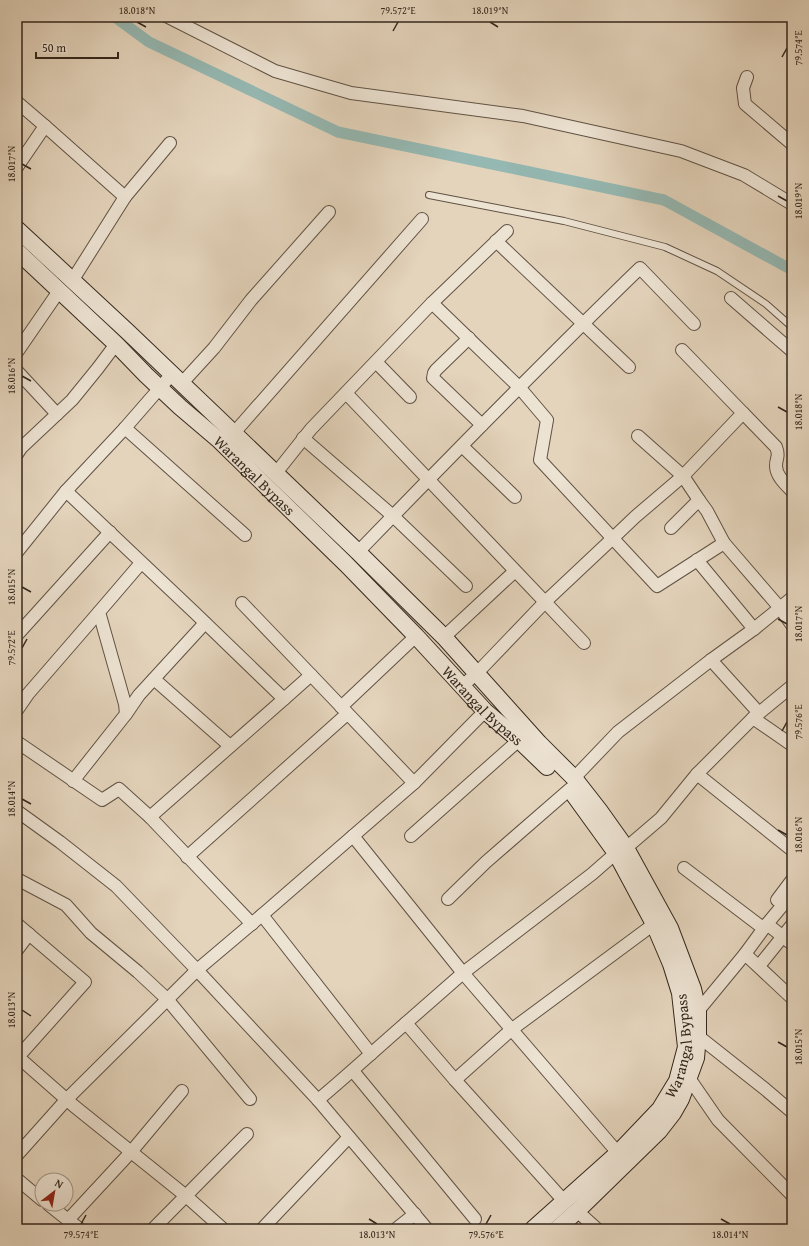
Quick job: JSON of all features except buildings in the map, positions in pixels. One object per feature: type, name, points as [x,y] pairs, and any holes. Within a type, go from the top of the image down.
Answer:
[{"type":"main road","points":[[17,229],[276,473],[444,637],[539,743],[572,784]]},
{"type":"main road","name":"Warangal Bypass","points":[[18,255],[116,344],[160,388],[220,441],[346,564],[416,636],[485,711],[572,784],[621,850],[671,964],[686,991],[684,1021],[686,1046],[677,1081],[660,1109],[618,1153],[533,1229]]},
{"type":"main road","points":[[557,1229],[659,1132],[681,1099],[696,1058],[698,1011],[686,991],[670,928],[621,850]]},
{"type":"street","points":[[168,17],[275,71],[351,93],[523,116],[681,150],[744,175],[792,204]]},
{"type":"street","points":[[747,77],[743,88],[745,104],[792,144]]},
{"type":"street","points":[[17,102],[125,197]]},
{"type":"street","points":[[17,167],[45,126]]},
{"type":"street","points":[[72,281],[125,197],[170,143]]},
{"type":"street","points":[[17,552],[66,491],[160,388],[177,379],[214,348],[251,300],[329,212]]},
{"type":"street","points":[[234,433],[422,219]]},
{"type":"street","points":[[276,473],[311,429],[432,303],[507,231]]},
{"type":"street","points":[[496,241],[628,367]]},
{"type":"street","points":[[358,552],[519,387],[640,268],[694,324]]},
{"type":"street","points":[[17,352],[59,291]]},
{"type":"street","points":[[731,298],[792,351]]},
{"type":"street","points":[[432,303],[519,387],[547,420],[540,460],[657,586],[724,543]]},
{"type":"street","points":[[469,338],[436,370],[433,378],[482,425]]},
{"type":"street","points":[[17,454],[21,448],[72,400],[116,344]]},
{"type":"street","points":[[682,350],[776,447],[779,453],[776,466],[777,472],[783,482],[792,491]]},
{"type":"street","points":[[376,362],[410,397]]},
{"type":"street","points":[[17,371],[57,414]]},
{"type":"street","points":[[346,393],[584,643]]},
{"type":"street","points":[[462,686],[476,674],[545,602],[635,517],[683,476],[743,413]]},
{"type":"street","points":[[125,428],[245,535]]},
{"type":"street","points":[[638,436],[683,476],[707,511],[724,543],[780,608],[792,625]]},
{"type":"street","points":[[304,438],[393,516],[466,586]]},
{"type":"street","points":[[462,446],[516,497]]},
{"type":"street","points":[[66,491],[284,699]]},
{"type":"street","points":[[671,528],[699,500]]},
{"type":"street","points":[[17,634],[110,532]]},
{"type":"street","points":[[697,560],[754,629]]},
{"type":"street","points":[[17,710],[28,694],[141,562]]},
{"type":"street","points":[[444,637],[515,571]]},
{"type":"street","points":[[448,899],[486,862],[572,784],[618,732],[711,660],[754,629],[792,598]]},
{"type":"street","points":[[242,603],[414,783]]},
{"type":"street","points":[[99,612],[125,704],[126,714]]},
{"type":"street","points":[[73,781],[126,714],[139,695],[205,623]]},
{"type":"street","points":[[188,857],[344,710],[416,636]]},
{"type":"street","points":[[711,660],[756,715],[792,745]]},
{"type":"street","points":[[150,817],[311,675]]},
{"type":"street","points":[[154,679],[230,746]]},
{"type":"street","points":[[318,1100],[353,1071],[462,973],[592,874],[660,818],[697,774],[756,715],[792,686]]},
{"type":"street","points":[[17,1155],[67,1099],[198,970],[414,783],[485,711]]},
{"type":"street","points":[[411,836],[519,740]]},
{"type":"street","points":[[17,742],[102,800],[119,789],[150,817],[252,924]]},
{"type":"street","points":[[697,774],[792,850]]},
{"type":"street","points":[[17,810],[116,886],[198,970],[318,1100],[427,1229]]},
{"type":"street","points":[[353,836],[462,973],[618,1153]]},
{"type":"street","points":[[684,868],[792,944]]},
{"type":"street","points":[[17,879],[66,905],[91,934],[138,972],[168,999],[250,1099]]},
{"type":"street","points":[[684,1021],[698,1011],[746,954],[792,880]]},
{"type":"street","points":[[686,991],[708,990],[763,925],[792,894]]},
{"type":"street","points":[[262,915],[371,1054]]},
{"type":"street","points":[[17,924],[85,982],[18,1057],[130,1152],[186,1196],[223,1229]]},
{"type":"street","points":[[455,1080],[511,1030],[654,924]]},
{"type":"street","points":[[758,966],[792,925]]},
{"type":"street","points":[[17,950],[29,934]]},
{"type":"street","points":[[746,954],[792,998]]},
{"type":"street","points":[[406,1023],[564,1201]]},
{"type":"street","points":[[698,1036],[792,1112]]},
{"type":"street","points":[[353,1071],[476,1220]]},
{"type":"street","points":[[689,1078],[718,1120],[792,1195]]},
{"type":"street","points":[[68,1220],[130,1152],[182,1091]]},
{"type":"street","points":[[153,1229],[247,1134]]},
{"type":"street","points":[[262,1229],[349,1137]]},
{"type":"street","points":[[17,1179],[34,1193]]},
{"type":"street","points":[[577,1211],[597,1229]]},
{"type":"street","points":[[58,1212],[80,1229]]},
{"type":"street","points":[[396,1229],[415,1214]]},
{"type":"lane","points":[[429,195],[564,221],[665,247],[717,271],[766,304],[792,327]]},
{"type":"waterway","points":[[115,17],[149,42],[338,132],[664,200],[792,270]]}]
